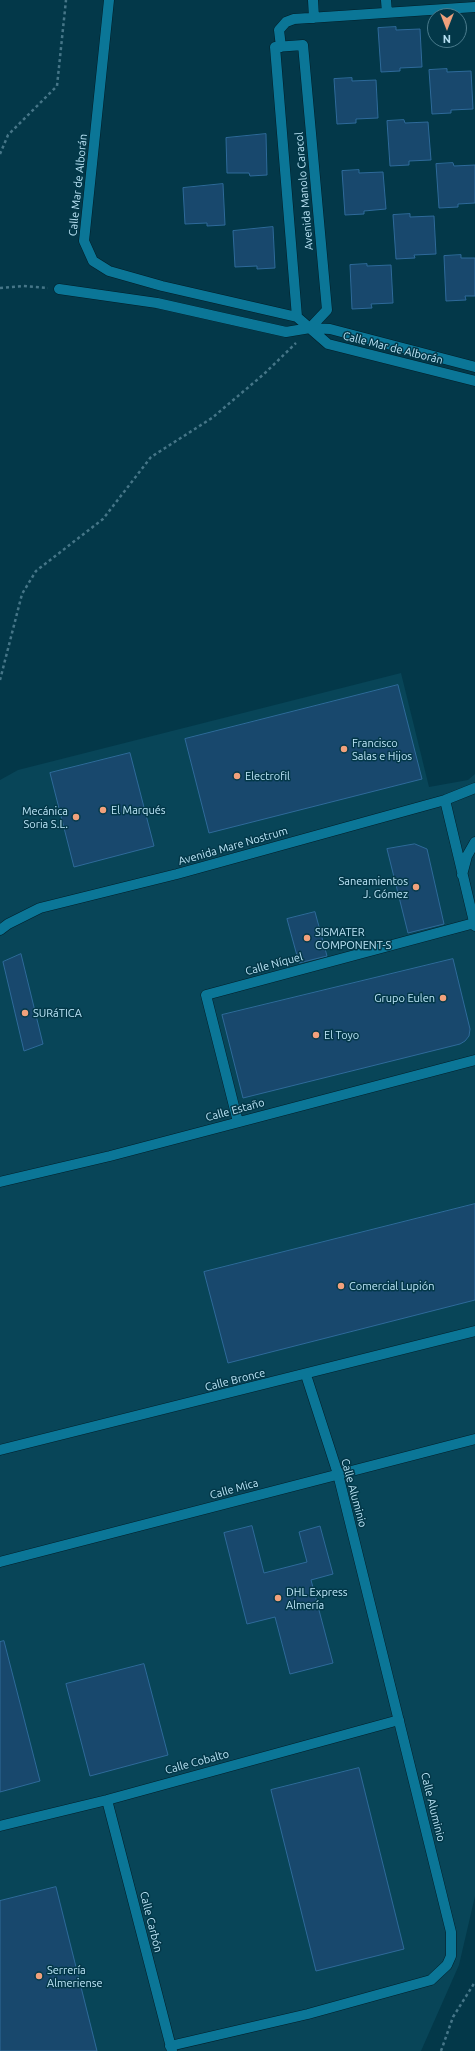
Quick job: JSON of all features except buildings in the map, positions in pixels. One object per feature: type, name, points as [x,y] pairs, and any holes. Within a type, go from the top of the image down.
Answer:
[{"type":"street","name":"Calle Mar de Alborán","points":[[109,0],[84,241],[93,261],[109,271],[162,286],[297,317],[328,344],[475,381]]},
{"type":"street","points":[[313,0],[314,18]]},
{"type":"street","points":[[386,0],[387,13]]},
{"type":"street","name":"Avenida Manolo Caracol","points":[[297,317],[278,47],[279,30],[286,22],[314,18],[387,13],[462,4],[475,7]]},
{"type":"street","name":"Avenida Manolo Caracol","points":[[278,47],[303,45],[327,310],[310,328]]},
{"type":"street","points":[[59,289],[157,303],[286,332],[310,328]]},
{"type":"street","name":"Calle Mar de Alborán","points":[[310,328],[330,329],[475,367]]},
{"type":"street","name":"Avenida Mare Nostrum","points":[[0,930],[8,924],[40,908],[176,874],[445,800],[475,788]]},
{"type":"street","points":[[445,800],[462,877],[475,925]]},
{"type":"street","points":[[462,877],[467,856],[475,842]]},
{"type":"street","name":"Calle Níquel","points":[[238,1122],[206,995],[475,925]]},
{"type":"street","name":"Calle Estaño","points":[[0,1182],[110,1156],[475,1060]]},
{"type":"street","name":"Calle Bronce","points":[[0,1450],[306,1375],[475,1331]]},
{"type":"street","name":"Calle Aluminio","points":[[171,2049],[308,2014],[431,1980],[447,1965],[451,1956],[451,1932],[338,1474],[306,1375]]},
{"type":"street","name":"Calle Mica","points":[[0,1562],[475,1439]]},
{"type":"street","name":"Calle Cobalto","points":[[0,1826],[107,1800],[399,1720]]},
{"type":"street","name":"Calle Carbón","points":[[107,1800],[171,2049]]},
{"type":"path","points":[[0,154],[8,135],[57,86],[66,0]]},
{"type":"path","points":[[0,288],[23,286],[59,289]]},
{"type":"path","points":[[0,680],[22,594],[36,571],[103,519],[151,457],[212,418],[264,374],[310,328]]},
{"type":"path","points":[[441,2051],[453,2017],[475,1982]]},
{"type":"shaded area","points":[[401,673],[429,787],[468,780],[475,774],[475,1896],[459,1965],[421,2051],[0,2051],[0,780],[18,770]]},
{"type":"place","name":"Francisco Salas e Hijos","points":[[344,749]]},
{"type":"place","name":"Electrofil","points":[[237,776]]},
{"type":"place","name":"El Marqués","points":[[103,810]]},
{"type":"place","name":"Mecánica Soria S.L.","points":[[76,817]]},
{"type":"place","name":"Saneamientos J. Gómez","points":[[416,887]]},
{"type":"place","name":"SISMATER COMPONENT-S","points":[[307,938]]},
{"type":"place","name":"Grupo Eulen","points":[[443,998]]},
{"type":"place","name":"SURáTICA","points":[[25,1013]]},
{"type":"place","name":"El Toyo","points":[[316,1035]]},
{"type":"place","name":"Comercial Lupión","points":[[341,1286]]},
{"type":"place","name":"DHL Express Almería","points":[[278,1598]]},
{"type":"place","name":"Serrería Almeriense","points":[[39,1976]]}]
